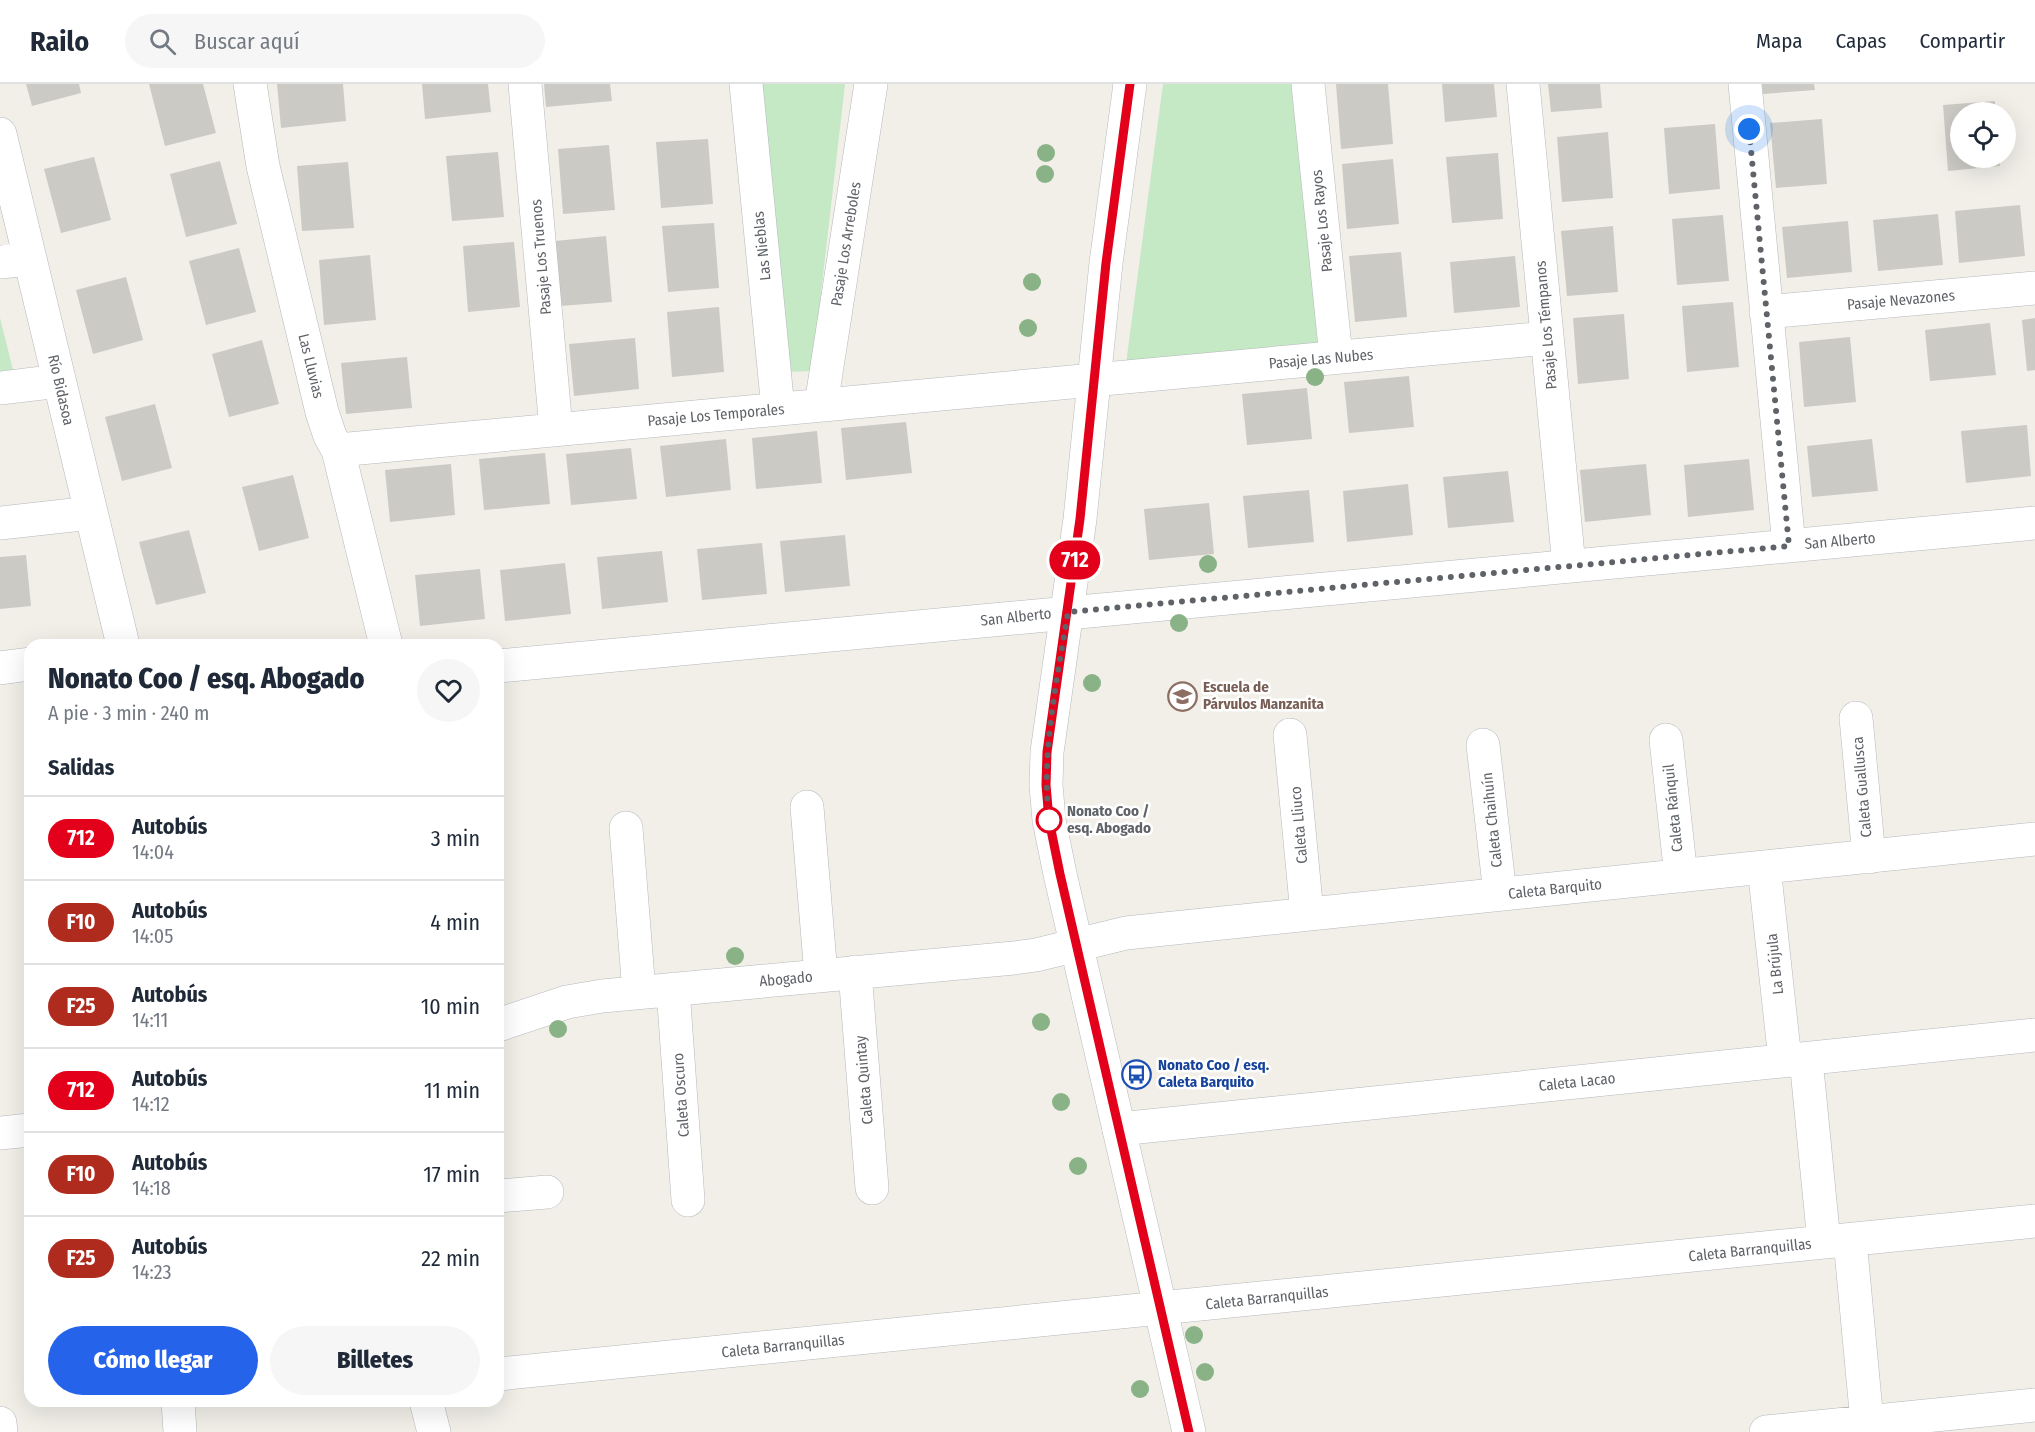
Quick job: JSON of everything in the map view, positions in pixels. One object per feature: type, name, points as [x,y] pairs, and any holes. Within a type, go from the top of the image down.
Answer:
[{"type":"street","name":"Las Lluvias","points":[[250,84],[263,166],[295,301],[322,412],[330,436],[338,450],[385,639]]},
{"type":"street","name":"Pasaje Los Truenos","points":[[525,84],[556,429]]},
{"type":"street","name":"Las Nieblas","points":[[746,84],[778,409]]},
{"type":"street","name":"Pasaje Los Arreboles","points":[[821,405],[871,84]]},
{"type":"street","points":[[1130,84],[1106,263],[1068,612],[1050,720],[1046,785],[1049,820],[1076,946],[1189,1432]]},
{"type":"street","name":"Pasaje Los Rayos","points":[[1308,84],[1336,357]]},
{"type":"street","name":"Pasaje Los Témpanos","points":[[1523,84],[1569,566]]},
{"type":"street","points":[[1745,84],[1789,546]]},
{"type":"street","name":"Río Bidasoa","points":[[0,134],[15,261],[59,381],[122,639]]},
{"type":"street","name":"Pasaje Nevazones","points":[[1766,312],[2035,288]]},
{"type":"street","name":"Pasaje Las Nubes","points":[[1095,379],[1547,338]]},
{"type":"street","name":"Pasaje Los Temporales","points":[[338,450],[1095,379]]},
{"type":"street","points":[[0,388],[59,381]]},
{"type":"street","points":[[0,523],[91,513]]},
{"type":"street","name":"San Alberto","points":[[504,665],[2035,523]]},
{"type":"street","points":[[0,668],[24,665]]},
{"type":"street","name":"Caleta Guallusca","points":[[1856,718],[1869,857]]},
{"type":"street","name":"Caleta Lliuco","points":[[1290,735],[1308,914]]},
{"type":"street","name":"Caleta Ránquil","points":[[1666,740],[1681,876]]},
{"type":"street","name":"Caleta Chaihuín","points":[[1483,745],[1500,894]]},
{"type":"street","points":[[807,807],[821,975]]},
{"type":"street","points":[[626,828],[639,992]]},
{"type":"street","name":"Caleta Barquito","points":[[1076,946],[1125,933],[2035,839]]},
{"type":"street","name":"La Brújula","points":[[1764,867],[1796,1060],[1837,1241],[1883,1425]]},
{"type":"street","name":"Abogado","points":[[504,1023],[567,1002],[602,996],[1036,955],[1076,946]]},
{"type":"street","name":"Caleta Quintay","points":[[855,972],[872,1188]]},
{"type":"street","name":"Caleta Oscuro","points":[[674,989],[688,1200]]},
{"type":"street","name":"Caleta Lacao","points":[[1119,1129],[2035,1035]]},
{"type":"street","points":[[0,1133],[24,1131]]},
{"type":"street","points":[[504,1196],[546,1192]]},
{"type":"street","name":"Caleta Barranquillas","points":[[504,1373],[2035,1221]]},
{"type":"street","points":[[1766,1432],[1883,1425],[2035,1405]]},
{"type":"street","points":[[178,1407],[180,1432]]},
{"type":"street","points":[[428,1407],[434,1432]]},
{"type":"street","points":[[0,1423],[1,1432]]},
{"type":"green space","points":[[758,84],[845,84],[812,371],[785,372]]},
{"type":"green space","points":[[1163,84],[1291,84],[1320,345],[1126,364]]},
{"type":"green space","points":[[0,318],[13,370],[0,371]]},
{"type":"building","points":[[26,84],[79,84],[81,93],[32,106]]},
{"type":"building","points":[[149,84],[203,84],[216,133],[165,146]]},
{"type":"building","points":[[277,84],[343,84],[346,121],[281,128]]},
{"type":"building","points":[[422,84],[488,84],[491,112],[425,119]]},
{"type":"building","points":[[544,84],[610,84],[612,101],[546,107]]},
{"type":"building","points":[[1336,84],[1388,84],[1393,144],[1341,149]]},
{"type":"building","points":[[1442,84],[1494,84],[1497,117],[1445,122]]},
{"type":"building","points":[[1548,84],[1600,84],[1602,108],[1551,112]]},
{"type":"building","points":[[1762,84],[1814,84],[1815,90],[1763,94]]},
{"type":"building","points":[[1950,104],[1950,168],[1979,168],[1948,171],[1943,105]]},
{"type":"building","points":[[1822,119],[1827,184],[1776,188],[1770,123]]},
{"type":"building","points":[[1715,124],[1720,189],[1669,194],[1664,128]]},
{"type":"building","points":[[1608,132],[1613,198],[1562,202],[1557,137]]},
{"type":"building","points":[[708,139],[713,204],[661,208],[656,142]]},
{"type":"building","points":[[609,145],[615,210],[563,214],[558,149]]},
{"type":"building","points":[[498,152],[504,217],[452,221],[446,156]]},
{"type":"building","points":[[1498,153],[1503,219],[1452,223],[1446,157]]},
{"type":"building","points":[[94,157],[111,220],[61,233],[44,169]]},
{"type":"building","points":[[1393,159],[1399,224],[1347,229],[1342,164]]},
{"type":"building","points":[[220,161],[237,224],[186,237],[170,174]]},
{"type":"building","points":[[348,162],[354,228],[302,231],[297,166]]},
{"type":"building","points":[[2020,205],[2025,256],[1959,263],[1955,211]]},
{"type":"building","points":[[1938,214],[1943,265],[1878,271],[1873,220]]},
{"type":"building","points":[[1723,215],[1729,281],[1677,285],[1672,219]]},
{"type":"building","points":[[1848,221],[1852,272],[1787,278],[1782,227]]},
{"type":"building","points":[[714,223],[719,288],[668,292],[662,226]]},
{"type":"building","points":[[1613,226],[1618,292],[1567,296],[1561,231]]},
{"type":"building","points":[[606,236],[612,302],[560,306],[555,241]]},
{"type":"building","points":[[514,242],[520,307],[468,312],[463,246]]},
{"type":"building","points":[[239,248],[256,312],[206,325],[189,261]]},
{"type":"building","points":[[1401,252],[1407,317],[1355,322],[1349,256]]},
{"type":"building","points":[[370,255],[376,320],[324,325],[319,260]]},
{"type":"building","points":[[1515,256],[1520,307],[1454,313],[1450,262]]},
{"type":"building","points":[[126,277],[143,340],[93,354],[76,290]]},
{"type":"building","points":[[1733,302],[1739,367],[1687,372],[1682,306]]},
{"type":"building","points":[[719,307],[724,372],[672,377],[667,312]]},
{"type":"building","points":[[1624,314],[1629,379],[1578,384],[1573,318]]},
{"type":"building","points":[[2035,318],[2035,370],[2027,371],[2022,320]]},
{"type":"building","points":[[1990,323],[1996,375],[1930,381],[1925,330]]},
{"type":"building","points":[[1850,337],[1856,402],[1804,407],[1799,342]]},
{"type":"building","points":[[635,338],[639,389],[574,396],[569,344]]},
{"type":"building","points":[[262,340],[279,404],[229,417],[212,354]]},
{"type":"building","points":[[407,357],[412,408],[346,414],[341,363]]},
{"type":"building","points":[[1409,376],[1414,427],[1349,433],[1344,382]]},
{"type":"building","points":[[1307,388],[1312,439],[1247,445],[1242,394]]},
{"type":"building","points":[[155,404],[172,468],[122,481],[105,417]]},
{"type":"building","points":[[906,422],[912,473],[846,480],[841,428]]},
{"type":"building","points":[[2027,425],[2031,476],[1966,483],[1961,431]]},
{"type":"building","points":[[817,431],[822,483],[756,489],[752,438]]},
{"type":"building","points":[[726,439],[731,490],[666,497],[660,446]]},
{"type":"building","points":[[1872,439],[1878,491],[1812,497],[1807,446]]},
{"type":"building","points":[[631,448],[637,499],[571,505],[566,454]]},
{"type":"building","points":[[545,453],[550,504],[484,510],[479,459]]},
{"type":"building","points":[[1749,459],[1754,510],[1688,517],[1684,465]]},
{"type":"building","points":[[451,464],[455,515],[390,522],[385,470]]},
{"type":"building","points":[[1646,464],[1651,515],[1585,522],[1580,470]]},
{"type":"building","points":[[1508,471],[1514,522],[1448,528],[1443,477]]},
{"type":"building","points":[[293,475],[309,538],[259,551],[242,487]]},
{"type":"building","points":[[1408,484],[1413,535],[1347,542],[1343,491]]},
{"type":"building","points":[[1309,490],[1314,542],[1248,548],[1243,496]]},
{"type":"building","points":[[1209,503],[1214,554],[1149,560],[1144,509]]},
{"type":"building","points":[[189,530],[206,593],[156,605],[139,542]]},
{"type":"building","points":[[845,535],[850,586],[785,592],[780,541]]},
{"type":"building","points":[[762,543],[767,594],[702,600],[697,549]]},
{"type":"building","points":[[662,551],[668,602],[602,609],[597,557]]},
{"type":"building","points":[[26,555],[31,606],[0,609],[0,557]]},
{"type":"building","points":[[565,563],[571,614],[505,621],[500,570]]},
{"type":"building","points":[[480,569],[485,619],[420,626],[415,575]]},
{"type":"bus line","name":"712","points":[[1130,84],[1106,263],[1080,519],[1068,612],[1050,720],[1046,785],[1049,820],[1060,874],[1189,1432]]},
{"type":"place","name":"Escuela de Párvulos Manzanita","points":[[1182,696]]},
{"type":"place","name":"Nonato Coo / esq. Abogado","points":[[1049,820]]},
{"type":"place","name":"Nonato Coo / esq. Caleta Barquito","points":[[1137,1074]]},
{"type":"route","points":[[1049,820],[1046,785],[1047,752],[1068,612],[1789,546],[1749,129]]}]
